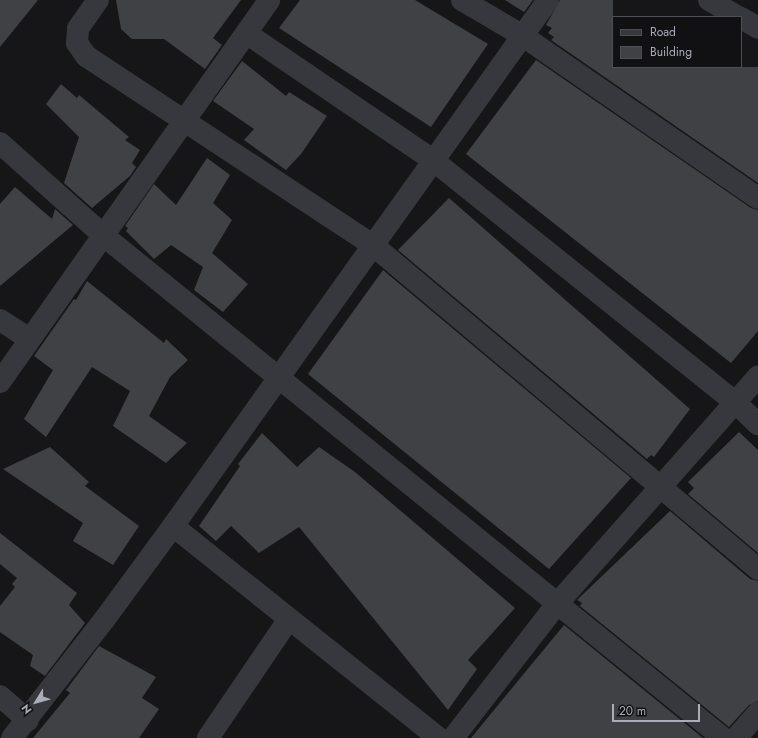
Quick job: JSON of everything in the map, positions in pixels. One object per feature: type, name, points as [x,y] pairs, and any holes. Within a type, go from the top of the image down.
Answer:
[{"type":"street","points":[[98,0],[78,29],[77,43],[86,56],[374,246],[758,569]]},
{"type":"street","points":[[0,382],[269,0]]},
{"type":"street","points":[[462,0],[523,36],[758,198]]},
{"type":"street","points":[[12,738],[28,720],[173,526],[548,0]]},
{"type":"street","points":[[709,0],[737,16]]},
{"type":"street","points":[[742,19],[758,28]]},
{"type":"street","points":[[246,33],[434,161],[735,402],[758,424]]},
{"type":"street","points":[[0,143],[104,236],[280,377],[556,605],[723,738]]},
{"type":"street","points":[[0,320],[29,339]]},
{"type":"street","points":[[453,738],[556,605],[758,377]]},
{"type":"street","points":[[173,526],[439,738]]},
{"type":"street","points":[[208,738],[289,619]]},
{"type":"street","points":[[0,696],[28,720]]},
{"type":"street","points":[[736,738],[758,713]]},
{"type":"building","points":[[0,0],[38,0],[0,47]]},
{"type":"building","points":[[116,0],[241,0],[213,38],[222,45],[205,69],[164,39],[132,39],[121,29]]},
{"type":"building","points":[[300,0],[415,0],[488,44],[431,127],[279,28]]},
{"type":"building","points":[[505,0],[533,0],[524,12]]},
{"type":"building","points":[[560,0],[613,0],[612,68],[758,67],[758,183],[551,40],[554,37],[548,33],[552,28],[546,25]]},
{"type":"building","points":[[536,60],[751,208],[758,210],[758,331],[731,363],[466,154]]},
{"type":"building","points":[[242,61],[286,96],[289,92],[327,116],[301,154],[286,170],[244,140],[254,129],[213,101]]},
{"type":"building","points":[[61,84],[77,98],[79,95],[129,137],[125,140],[140,150],[132,163],[136,167],[130,176],[92,208],[64,183],[79,137],[46,104]]},
{"type":"building","points":[[207,158],[230,175],[213,203],[232,220],[212,253],[248,284],[223,312],[194,290],[203,267],[171,245],[154,259],[126,231],[128,228],[125,226],[154,184],[176,205]]},
{"type":"building","points":[[15,187],[52,219],[55,209],[73,225],[0,286],[0,204]]},
{"type":"building","points":[[449,198],[690,409],[654,457],[651,455],[647,459],[398,250]]},
{"type":"building","points":[[383,270],[631,478],[549,569],[308,374]]},
{"type":"building","points":[[87,281],[164,343],[166,339],[188,360],[170,377],[149,416],[187,443],[166,463],[113,426],[130,391],[92,367],[46,437],[24,419],[53,370],[34,356],[74,299],[76,300]]},
{"type":"building","points":[[739,432],[758,450],[758,553],[688,494],[694,488],[688,482]]},
{"type":"building","points":[[262,433],[297,467],[319,447],[355,472],[515,608],[468,660],[477,669],[448,710],[299,527],[259,553],[231,526],[216,541],[199,526],[240,466],[238,464]]},
{"type":"building","points":[[50,447],[89,482],[85,486],[139,526],[113,565],[73,541],[83,523],[3,469]]},
{"type":"building","points":[[670,511],[750,579],[758,581],[758,701],[749,705],[729,727],[580,606],[582,603],[577,600]]},
{"type":"building","points":[[0,533],[77,593],[69,605],[85,623],[45,676],[30,666],[33,655],[0,632],[0,606],[15,587],[12,584],[17,578],[0,564]]},
{"type":"building","points":[[564,625],[703,738],[471,738]]},
{"type":"building","points":[[99,646],[156,677],[142,698],[159,709],[139,738],[33,738],[70,693],[66,690]]}]
